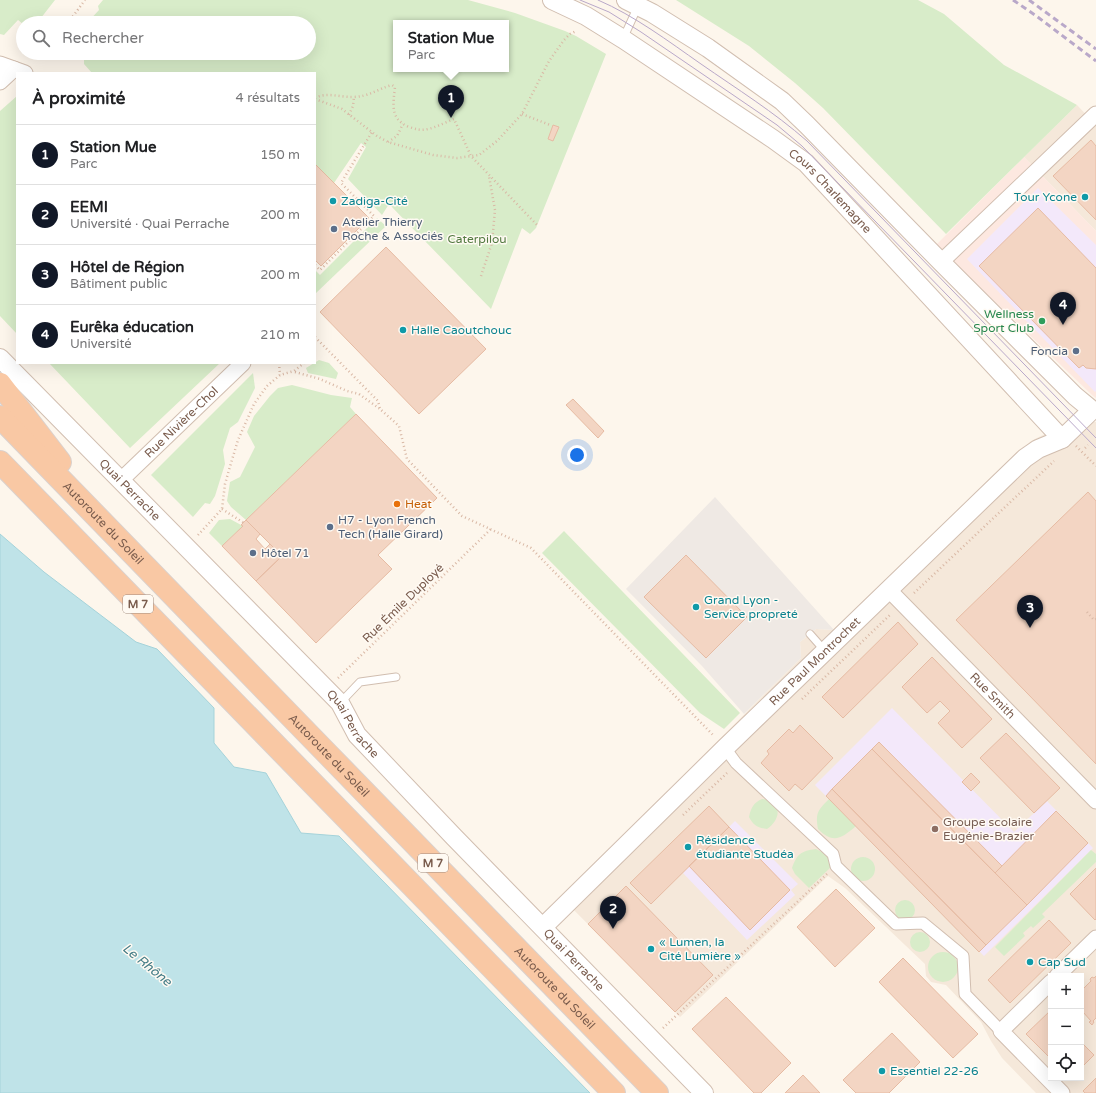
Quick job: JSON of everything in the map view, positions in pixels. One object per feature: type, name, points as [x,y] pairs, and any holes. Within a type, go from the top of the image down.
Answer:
[{"type":"highway","points":[[0,384],[118,537]]},
{"type":"highway","name":"Autoroute du Soleil","points":[[0,417],[657,1093]]},
{"type":"highway","name":"M 7","points":[[0,462],[614,1093]]},
{"type":"street","name":"Cours Charlemagne","points":[[552,0],[586,16],[623,39],[767,135],[806,164],[1068,441]]},
{"type":"street","points":[[632,3],[652,13],[708,48],[782,101],[1075,396],[1094,409]]},
{"type":"street","points":[[0,82],[13,68]]},
{"type":"street","points":[[941,262],[1096,114]]},
{"type":"street","name":"Quai Perrache","points":[[0,358],[340,703],[357,735],[454,837],[704,1093]]},
{"type":"street","name":"Rue Nivière-Chol","points":[[120,481],[241,364]]},
{"type":"street","name":"Rue Paul Montrochet","points":[[543,927],[725,748],[1025,458],[1038,449],[1068,441],[1094,409]]},
{"type":"street","name":"Rue Smith","points":[[889,590],[1096,801]]},
{"type":"street","points":[[725,748],[736,764],[833,854],[836,866],[896,924],[924,923],[963,956],[965,994],[1062,1093]]},
{"type":"street","points":[[1061,973],[1096,938]]},
{"type":"street","points":[[1001,1031],[1048,985]]},
{"type":"lane","points":[[623,39],[632,3]]},
{"type":"lane","points":[[810,634],[825,651]]},
{"type":"lane","points":[[340,703],[360,682],[396,676]]},
{"type":"path","points":[[73,16],[85,0]]},
{"type":"path","points":[[316,99],[342,110],[388,142],[433,155],[457,158],[479,155],[497,141],[522,114],[549,61],[564,40],[570,34],[580,29]]},
{"type":"path","points":[[316,98],[321,95],[354,97],[371,94],[384,87],[392,85],[395,87],[395,117],[403,124],[418,130],[428,129],[454,119],[471,156],[537,225]]},
{"type":"path","points":[[349,116],[353,106],[354,97]]},
{"type":"path","points":[[522,114],[550,125]]},
{"type":"path","points":[[388,142],[397,136],[403,124]]},
{"type":"path","points":[[316,266],[320,270],[374,216],[341,183],[372,132]]},
{"type":"path","points":[[481,276],[492,243],[495,210],[489,176]]},
{"type":"path","points":[[316,338],[378,401],[380,409]]},
{"type":"path","points":[[279,364],[280,376]]},
{"type":"path","points":[[187,547],[222,509],[225,484],[238,440],[254,404],[267,386],[280,376],[294,372],[303,364]]},
{"type":"path","points":[[294,372],[320,379],[347,391],[359,394],[380,409],[399,426],[407,459],[462,516],[531,548],[725,748]]},
{"type":"path","points":[[1068,441],[1096,466]]},
{"type":"path","points":[[1085,448],[1088,445]]},
{"type":"path","points":[[800,701],[1056,459]]},
{"type":"path","points":[[222,509],[244,523]]},
{"type":"path","name":"Rue Émile Duployé","points":[[326,690],[491,529]]},
{"type":"path","points":[[1086,612],[1094,620],[1096,619]]},
{"type":"path","points":[[678,821],[736,764]]},
{"type":"path","points":[[651,1039],[836,866]]},
{"type":"shaded area","points":[[1077,105],[1096,125],[1096,231],[1024,157]]},
{"type":"shaded area","points":[[1024,157],[1096,231],[1096,398],[936,245]]},
{"type":"shaded area","points":[[1038,188],[1096,245],[1095,392],[967,259]]},
{"type":"shaded area","points":[[1073,420],[1096,422],[1096,1093],[1036,1093],[1002,1058],[981,1022],[946,985],[931,982],[926,976],[925,964],[845,888],[828,876],[680,1017],[561,897],[801,658],[800,642],[816,629],[834,630],[1031,441]]},
{"type":"shaded area","points":[[715,497],[834,630],[816,629],[800,642],[801,658],[744,714],[702,666],[626,589]]},
{"type":"shaded area","name":"Groupe scolaire Eugénie-Brazier","points":[[892,708],[1014,832],[1047,801],[1093,848],[984,956],[815,785]]},
{"type":"shaded area","points":[[735,821],[798,884],[791,890],[795,895],[747,940],[683,873]]},
{"type":"green space","points":[[0,0],[55,0],[42,16],[16,16],[16,22],[4,35],[0,34]]},
{"type":"green space","name":"Caterpilou","points":[[103,0],[468,0],[515,13],[565,31],[606,54],[536,228],[530,234],[522,228],[491,309],[389,204],[382,215],[348,179],[366,147],[361,143],[334,183],[316,165],[316,72],[91,72],[84,64],[84,60],[316,60],[316,16],[93,16],[99,10],[98,6]]},
{"type":"green space","points":[[676,0],[918,0],[944,14],[1004,65],[1077,105],[946,234],[823,108],[795,83],[749,46]]},
{"type":"green space","points":[[16,97],[16,333],[0,316],[0,111]]},
{"type":"green space","points":[[377,218],[386,226],[316,293],[316,271],[320,275]]},
{"type":"green space","points":[[319,360],[329,363],[338,373],[336,379],[308,373],[306,368],[312,364],[316,364],[316,362]]},
{"type":"green space","points":[[50,364],[219,364],[130,448]]},
{"type":"green space","points":[[253,373],[255,388],[238,422],[230,428],[223,450],[225,464],[215,496],[210,504],[205,503],[193,517],[151,475]]},
{"type":"green space","points":[[292,385],[331,395],[352,398],[350,407],[356,414],[246,520],[231,507],[227,501],[230,482],[240,477],[255,447],[247,432],[254,416],[270,396],[278,388]]},
{"type":"green space","points":[[230,519],[243,526],[222,546],[209,533],[219,520]]},
{"type":"green space","points":[[564,531],[740,713],[724,729],[700,713],[542,553]]},
{"type":"green space","points":[[762,799],[769,800],[773,803],[778,811],[772,825],[767,829],[756,826],[749,817],[753,806],[756,802]]},
{"type":"green space","points":[[829,799],[856,826],[841,837],[828,837],[818,829],[818,812]]},
{"type":"green space","points":[[816,849],[827,856],[830,868],[809,888],[795,874],[792,868],[800,854]]},
{"type":"green space","points":[[1091,850],[1096,854],[1096,862],[1042,914],[1045,917],[1033,928],[1031,926],[1023,933],[1025,936],[1004,956],[995,947]]},
{"type":"green space","points":[[863,857],[871,861],[875,869],[871,877],[863,881],[855,877],[851,869],[855,861]]},
{"type":"green space","points":[[905,900],[912,903],[915,910],[912,917],[905,920],[898,917],[895,910],[898,903]]},
{"type":"green space","points":[[920,932],[927,935],[930,942],[927,949],[920,952],[913,949],[910,942],[913,935]]},
{"type":"green space","points":[[943,952],[954,956],[958,967],[954,978],[943,982],[932,978],[928,967],[932,956]]},
{"type":"water","name":"Le Rhône","points":[[0,534],[44,572],[136,642],[157,649],[214,708],[214,743],[234,767],[266,773],[301,833],[339,836],[590,1093],[0,1093]]},
{"type":"building","points":[[553,125],[559,127],[553,141],[548,139]]},
{"type":"building","name":"Tour Ycone","points":[[1091,140],[1096,146],[1096,220],[1053,176]]},
{"type":"building","name":"Zadiga-Cité","points":[[316,165],[369,218],[321,266],[316,261]]},
{"type":"building","points":[[1038,208],[1096,268],[1096,369],[1086,368],[1083,365],[1079,368],[979,266]]},
{"type":"building","name":"Halle Caoutchouc","points":[[386,247],[486,349],[419,414],[320,312]]},
{"type":"building","points":[[573,399],[604,431],[598,438],[566,405]]},
{"type":"building","name":"H7 - Lyon French Tech (Halle Girard)","points":[[356,414],[437,498],[378,555],[392,569],[316,643],[256,581],[282,556],[246,520]]},
{"type":"building","points":[[1088,492],[1096,501],[1096,764],[956,620]]},
{"type":"building","name":"Hôtel 71","points":[[246,520],[260,534],[256,539],[265,549],[270,544],[282,556],[256,581],[222,546],[243,526],[241,525]]},
{"type":"building","name":"Grand Lyon - Service propreté","points":[[686,555],[747,617],[706,658],[644,597]]},
{"type":"building","points":[[898,622],[918,644],[843,718],[822,697]]},
{"type":"building","points":[[932,657],[992,719],[962,748],[938,723],[950,711],[940,701],[927,713],[902,687]]},
{"type":"building","points":[[800,725],[833,758],[802,790],[795,784],[789,791],[761,763],[769,754],[767,751],[789,729],[793,733]]},
{"type":"building","points":[[1006,733],[1060,788],[1034,813],[980,758]]},
{"type":"building","points":[[879,742],[1002,866],[995,873],[872,749]]},
{"type":"building","points":[[872,749],[1027,905],[986,945],[832,789]]},
{"type":"building","points":[[971,773],[980,782],[971,791],[962,782]]},
{"type":"building","points":[[832,789],[986,945],[979,952],[826,796]]},
{"type":"building","name":"Résidence étudiante Studéa","points":[[709,806],[729,827],[651,904],[630,883]]},
{"type":"building","points":[[1056,811],[1088,843],[1027,905],[995,873]]},
{"type":"building","points":[[729,827],[790,890],[750,930],[689,866]]},
{"type":"building","name":"Cap Sud","points":[[1096,868],[1096,919],[1095,920],[1070,894]]},
{"type":"building","name":"« Lumen, la Cité Lumière »","points":[[626,886],[713,975],[675,1012],[588,924]]},
{"type":"building","points":[[836,889],[875,928],[835,967],[797,927]]},
{"type":"building","name":"Cap Sud","points":[[1049,920],[1071,943],[1010,1003],[988,980]]},
{"type":"building","points":[[903,958],[978,1034],[953,1058],[879,982]]},
{"type":"building","points":[[1096,976],[1096,1018],[1092,1025],[1089,1022],[1091,1021],[1084,1013],[1084,988],[1091,981],[1090,979],[1092,977],[1094,978]]},
{"type":"building","points":[[726,997],[791,1063],[761,1093],[754,1093],[692,1029]]},
{"type":"building","points":[[1048,1013],[1048,1056],[1026,1034]]},
{"type":"building","name":"Essentiel 22-26","points":[[892,1033],[920,1062],[889,1093],[856,1093],[843,1080]]},
{"type":"building","points":[[1084,1045],[1094,1055],[1084,1065]]},
{"type":"building","points":[[803,1075],[820,1093],[785,1093]]},
{"type":"building","points":[[1096,1078],[1096,1093],[1085,1093],[1083,1091]]},
{"type":"tram line","points":[[580,0],[609,12],[641,32],[777,125],[802,146],[1096,448]]},
{"type":"tram line","points":[[598,0],[612,6],[664,38],[768,110],[807,141],[1096,438]]},
{"type":"railway","points":[[1013,0],[1096,61]]},
{"type":"railway","points":[[1029,0],[1096,49]]},
{"type":"place","name":"Station Mue","points":[[451,118]]},
{"type":"place","name":"Tour Ycone","points":[[1085,197]]},
{"type":"place","name":"Zadiga-Cité","points":[[333,201]]},
{"type":"place","name":"Atelier Thierry Roche & Associés","points":[[334,229]]},
{"type":"place","name":"Wellness Sport Club","points":[[1042,321]]},
{"type":"place","name":"Eurêka éducation","points":[[1063,325]]},
{"type":"place","name":"Halle Caoutchouc","points":[[403,330]]},
{"type":"place","name":"Foncia","points":[[1076,351]]},
{"type":"place","name":"Heat","points":[[397,504]]},
{"type":"place","name":"H7 - Lyon French Tech (Halle Girard)","points":[[330,527]]},
{"type":"place","name":"Hôtel 71","points":[[253,553]]},
{"type":"place","name":"Grand Lyon - Service propreté","points":[[696,607]]},
{"type":"place","name":"Hôtel de Région","points":[[1030,628]]},
{"type":"place","name":"Groupe scolaire Eugénie-Brazier","points":[[935,829]]},
{"type":"place","name":"Résidence étudiante Studéa","points":[[688,847]]},
{"type":"place","name":"EEMI","points":[[613,929]]},
{"type":"place","name":"« Lumen, la Cité Lumière »","points":[[651,949]]},
{"type":"place","name":"Cap Sud","points":[[1030,962]]},
{"type":"place","name":"Essentiel 22-26","points":[[882,1071]]}]
